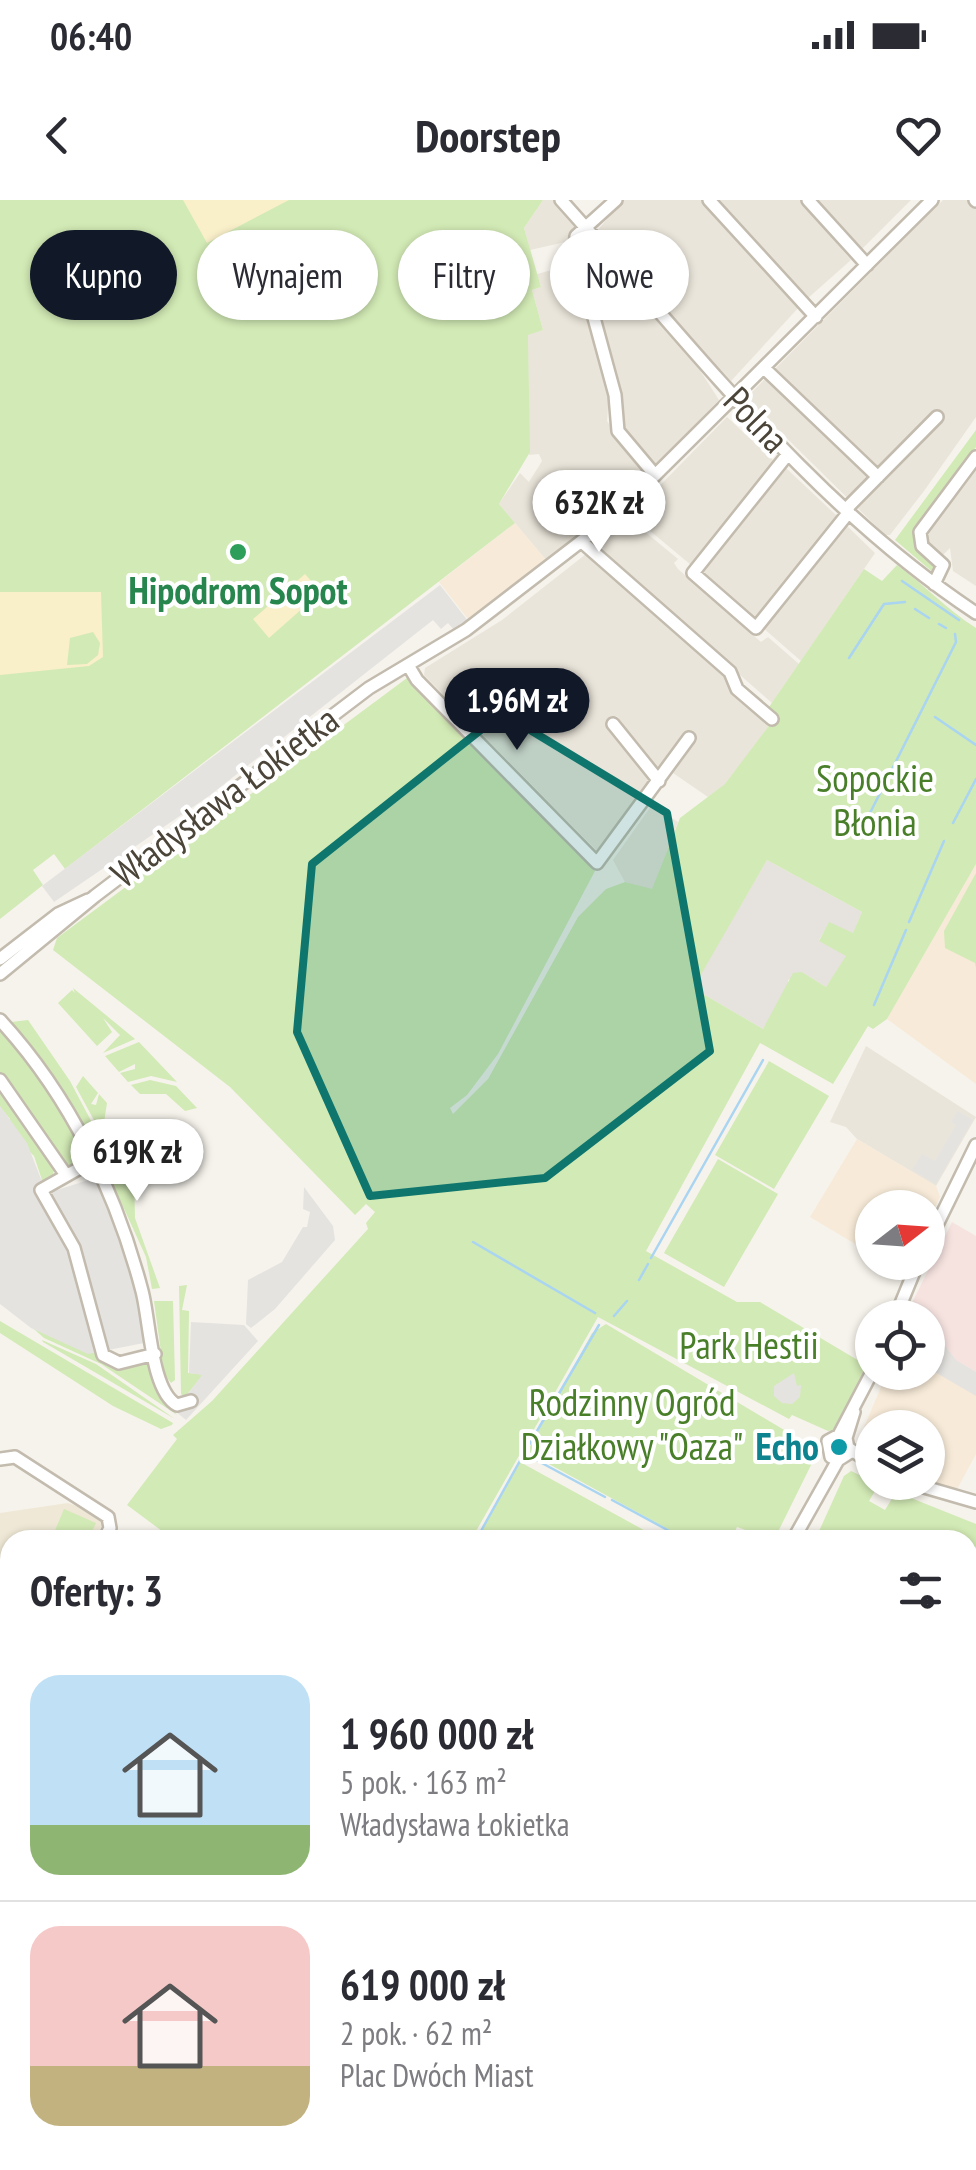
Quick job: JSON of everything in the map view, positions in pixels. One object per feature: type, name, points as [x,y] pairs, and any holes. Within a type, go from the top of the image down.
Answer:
[{"type":"street","name":"Polna","points":[[561,200],[732,398],[788,454],[934,584],[976,612]]},
{"type":"street","points":[[616,200],[576,236],[575,248],[615,395],[618,432],[655,475]]},
{"type":"street","points":[[708,200],[816,316]]},
{"type":"street","points":[[808,200],[868,265]]},
{"type":"street","name":"Władysława Łokietka","points":[[0,974],[92,898],[369,688],[466,630],[582,542],[655,475],[932,200]]},
{"type":"street","points":[[764,368],[878,478]]},
{"type":"street","points":[[788,454],[692,569],[756,628],[848,511],[937,417]]},
{"type":"street","points":[[934,584],[943,564],[922,546],[920,532],[976,457]]},
{"type":"street","points":[[582,542],[730,672],[737,690],[772,719]]},
{"type":"street","points":[[408,664],[417,680],[597,864],[689,738]]},
{"type":"street","points":[[613,724],[659,781]]},
{"type":"street","name":"Władysława Łokietka","points":[[0,959],[58,914],[92,898]]},
{"type":"street","points":[[0,1020],[53,1089],[94,1160],[131,1251],[159,1384],[166,1398],[177,1405],[190,1401]]},
{"type":"street","points":[[0,1080],[66,1175]]},
{"type":"street","points":[[945,1208],[976,1145]]},
{"type":"street","points":[[94,1160],[41,1190],[68,1232],[103,1355],[119,1363],[155,1354]]},
{"type":"street","points":[[798,1530],[842,1449],[864,1390]]},
{"type":"street","points":[[842,1449],[855,1455]]},
{"type":"street","points":[[0,1460],[15,1458],[108,1516],[109,1530]]},
{"type":"street","points":[[945,1493],[976,1502]]},
{"type":"highlighted area","points":[[502,713],[667,813],[710,1051],[545,1178],[370,1196],[297,1032],[312,864]]},
{"type":"shaded area","points":[[543,200],[553,200],[578,227],[550,230],[550,246],[530,250],[530,230],[524,228]]},
{"type":"shaded area","points":[[623,200],[702,200],[800,306],[731,381],[677,320],[689,320],[689,230],[598,230]]},
{"type":"shaded area","points":[[716,200],[800,200],[851,260],[807,299]]},
{"type":"shaded area","points":[[814,200],[911,200],[861,250]]},
{"type":"shaded area","points":[[943,200],[976,200],[976,417],[924,491],[890,535],[885,535],[746,398]]},
{"type":"shaded area","points":[[550,270],[550,320],[589,320],[609,394],[607,421],[645,476],[547,561],[499,504],[520,473],[529,482],[542,461],[539,454],[529,455],[528,334],[543,330],[532,290],[541,287],[537,274]]},
{"type":"shaded area","points":[[599,320],[658,320],[696,364],[719,400],[656,465],[651,465],[625,434],[622,405]]},
{"type":"shaded area","points":[[727,417],[776,463],[691,565],[631,515]]},
{"type":"shaded area","points":[[976,466],[976,586],[953,571],[950,548],[943,555],[927,543],[925,535]]},
{"type":"shaded area","points":[[786,468],[837,516],[837,522],[754,619],[697,571]]},
{"type":"shaded area","points":[[627,517],[678,559],[674,563],[678,569],[761,642],[768,637],[799,664],[772,703],[602,554],[597,545]]},
{"type":"shaded area","points":[[515,523],[547,561],[468,619],[439,582]]},
{"type":"shaded area","points":[[846,525],[875,553],[801,661],[762,627]]},
{"type":"shaded area","points":[[586,554],[732,682],[769,726],[725,785],[708,797],[673,773],[695,741],[688,731],[662,769],[655,768],[617,716],[607,724],[648,779],[649,788],[605,851],[598,852],[424,675],[425,668],[502,620]]},
{"type":"shaded area","points":[[440,585],[468,621],[454,630],[448,623],[441,629],[433,620],[209,796],[54,902],[42,886]]},
{"type":"shaded area","points":[[652,805],[678,822],[652,890],[625,882],[613,860]]},
{"type":"shaded area","points":[[767,860],[862,912],[853,934],[829,923],[819,940],[847,956],[826,987],[802,972],[788,980],[788,990],[763,1029],[698,991],[698,978]]},
{"type":"shaded area","points":[[976,864],[976,1084],[887,1019]]},
{"type":"shaded area","points":[[866,1046],[976,1117],[936,1186],[857,1139],[846,1127],[830,1122]]},
{"type":"shaded area","points":[[0,1106],[27,1143],[41,1179],[57,1190],[98,1177],[132,1265],[149,1342],[88,1354],[31,1328],[0,1304]]},
{"type":"shaded area","points":[[958,1111],[973,1120],[936,1184],[912,1170],[922,1154],[935,1161],[956,1125],[951,1122]]},
{"type":"shaded area","points":[[857,1139],[937,1190],[855,1190],[855,1244],[810,1217]]},
{"type":"shaded area","points":[[304,1187],[333,1226],[335,1240],[275,1309],[251,1328],[246,1324],[248,1280],[282,1262],[303,1227],[307,1227],[310,1212],[303,1209]]},
{"type":"shaded area","points":[[952,1222],[976,1236],[976,1372],[956,1361],[945,1346],[945,1300],[913,1300],[923,1280],[945,1280],[945,1236]]},
{"type":"shaded area","points":[[191,1322],[244,1325],[258,1341],[186,1420],[175,1411],[202,1375],[189,1373]]},
{"type":"shaded area","points":[[945,1346],[956,1360],[976,1372],[976,1454],[956,1491],[945,1487],[945,1410],[871,1410],[880,1390],[945,1390]]},
{"type":"shaded area","points":[[945,1346],[956,1360],[976,1372],[976,1396],[945,1378]]},
{"type":"shaded area","points":[[794,1373],[797,1386],[801,1385],[800,1397],[792,1404],[782,1403],[774,1396],[774,1386]]},
{"type":"shaded area","points":[[68,1503],[101,1515],[104,1521],[100,1530],[0,1530],[0,1513]]},
{"type":"green space","name":"Hipodrom Sopot","points":[[0,200],[543,200],[525,230],[398,230],[398,320],[530,320],[530,249],[541,287],[532,290],[543,330],[528,335],[530,452],[499,504],[515,523],[65,869],[54,854],[33,870],[43,885],[0,919]]},
{"type":"green space","points":[[976,430],[976,447],[914,535],[916,549],[936,565],[935,574],[895,540]]},
{"type":"green space","points":[[897,565],[976,628],[976,864],[887,1019],[873,1029],[868,1026],[833,1084],[760,1043],[646,1251],[737,1302],[760,1302],[855,1358],[855,1389],[837,1429],[828,1431],[792,1415],[789,1419],[598,1317],[477,1530],[161,1530],[127,1505],[177,1439],[173,1435],[212,1401],[368,1229],[366,1223],[375,1212],[366,1204],[355,1215],[230,1087],[53,950],[57,938],[407,678],[595,871],[498,1054],[467,1095],[450,1108],[453,1114],[488,1079],[578,917],[606,889],[625,882],[652,889],[680,818],[725,784],[777,715],[769,707],[864,569],[882,581]],"holes":[[[767,860],[862,912],[853,933],[829,922],[819,941],[846,956],[826,987],[802,972],[793,973],[763,1029],[698,991],[699,978]]]},
{"type":"green space","points":[[976,873],[976,968],[975,963],[945,948],[944,931]]},
{"type":"green space","points":[[73,988],[135,1039],[103,1053],[120,1035],[103,1018],[112,1032],[97,1046],[58,1003],[72,990],[75,993]]},
{"type":"green space","points":[[28,1020],[70,1081],[108,1153],[100,1157],[59,1086],[11,1022]]},
{"type":"green space","points":[[0,1029],[50,1091],[85,1152],[81,1164],[67,1168],[0,1074]]},
{"type":"green space","points":[[139,1042],[177,1082],[151,1076],[128,1082],[120,1073],[135,1069],[135,1064],[119,1072],[105,1056]]},
{"type":"green space","points":[[769,1061],[829,1096],[774,1189],[715,1155]]},
{"type":"green space","points":[[83,1076],[98,1093],[91,1104],[96,1105],[99,1094],[107,1103],[102,1135],[76,1087]]},
{"type":"green space","points":[[150,1080],[176,1086],[197,1108],[185,1111],[166,1094],[140,1094],[131,1085]]},
{"type":"green space","points":[[0,1085],[55,1167],[52,1178],[43,1183],[34,1156],[7,1130],[10,1119],[0,1107]]},
{"type":"green space","points":[[718,1159],[778,1194],[724,1287],[664,1253]]},
{"type":"green space","points":[[114,1163],[134,1177],[135,1218],[160,1288],[152,1289],[146,1257],[106,1169]]},
{"type":"green space","points":[[187,1285],[182,1310],[189,1311],[188,1373],[206,1374],[208,1368],[211,1373],[207,1378],[203,1375],[185,1397],[181,1394],[179,1286]]},
{"type":"green space","points":[[154,1301],[173,1301],[175,1380],[171,1383],[164,1374]]},
{"type":"green space","points":[[0,1321],[172,1425],[161,1429],[113,1406],[0,1333]]},
{"type":"green space","points":[[27,1323],[94,1351],[108,1366],[149,1362],[157,1391],[177,1415],[101,1364],[44,1338]]},
{"type":"green space","name":"Rodzinny Ogród Działkowy \"Oaza\"","points":[[606,1324],[811,1446],[807,1455],[814,1459],[779,1530],[737,1527],[670,1530],[527,1452],[592,1333]]},
{"type":"green space","points":[[43,1342],[96,1364],[175,1419]]},
{"type":"green space","name":"Rodzinny Ogród Działkowy \"Oaza\"","points":[[520,1462],[644,1530],[483,1530]]},
{"type":"green space","points":[[851,1471],[855,1473],[855,1500],[870,1500],[885,1510],[891,1500],[916,1500],[976,1524],[976,1530],[820,1530],[844,1476]]},
{"type":"green space","points":[[64,1509],[96,1523],[93,1530],[55,1530]]},
{"type":"sand","points":[[183,200],[289,200],[232,230],[200,230]]},
{"type":"sand","points":[[305,574],[321,592],[269,638],[253,619]]},
{"type":"sand","points":[[0,592],[101,592],[103,657],[89,666],[0,675]],"holes":[[[93,632],[100,643],[98,655],[87,664],[67,665],[70,638]]]},
{"type":"waterway","points":[[902,581],[959,620]]},
{"type":"waterway","points":[[849,658],[884,604],[905,602]]},
{"type":"waterway","points":[[915,609],[929,618]]},
{"type":"waterway","points":[[939,624],[946,628]]},
{"type":"waterway","points":[[868,817],[956,642],[955,634]]},
{"type":"waterway","points":[[935,717],[976,745]]},
{"type":"waterway","points":[[953,823],[976,779]]},
{"type":"waterway","points":[[909,922],[944,841]]},
{"type":"waterway","points":[[874,1005],[906,930]]},
{"type":"waterway","points":[[651,1258],[763,1060]]},
{"type":"waterway","points":[[473,1242],[595,1313]]},
{"type":"waterway","points":[[639,1280],[648,1264]]},
{"type":"waterway","points":[[614,1316],[627,1301]]},
{"type":"waterway","points":[[523,1455],[599,1325]]},
{"type":"waterway","points":[[525,1454],[605,1497]]},
{"type":"waterway","points":[[482,1530],[521,1459]]},
{"type":"waterway","points":[[612,1500],[668,1530]]},
{"type":"place","name":"Hipodrom Sopot","points":[[238,552]]},
{"type":"place","name":"Echo","points":[[839,1447]]},
{"type":"park label","name":"Sopockie Błonia","points":[[875,801]]},
{"type":"park label","name":"Park Hestii","points":[[749,1346]]}]
